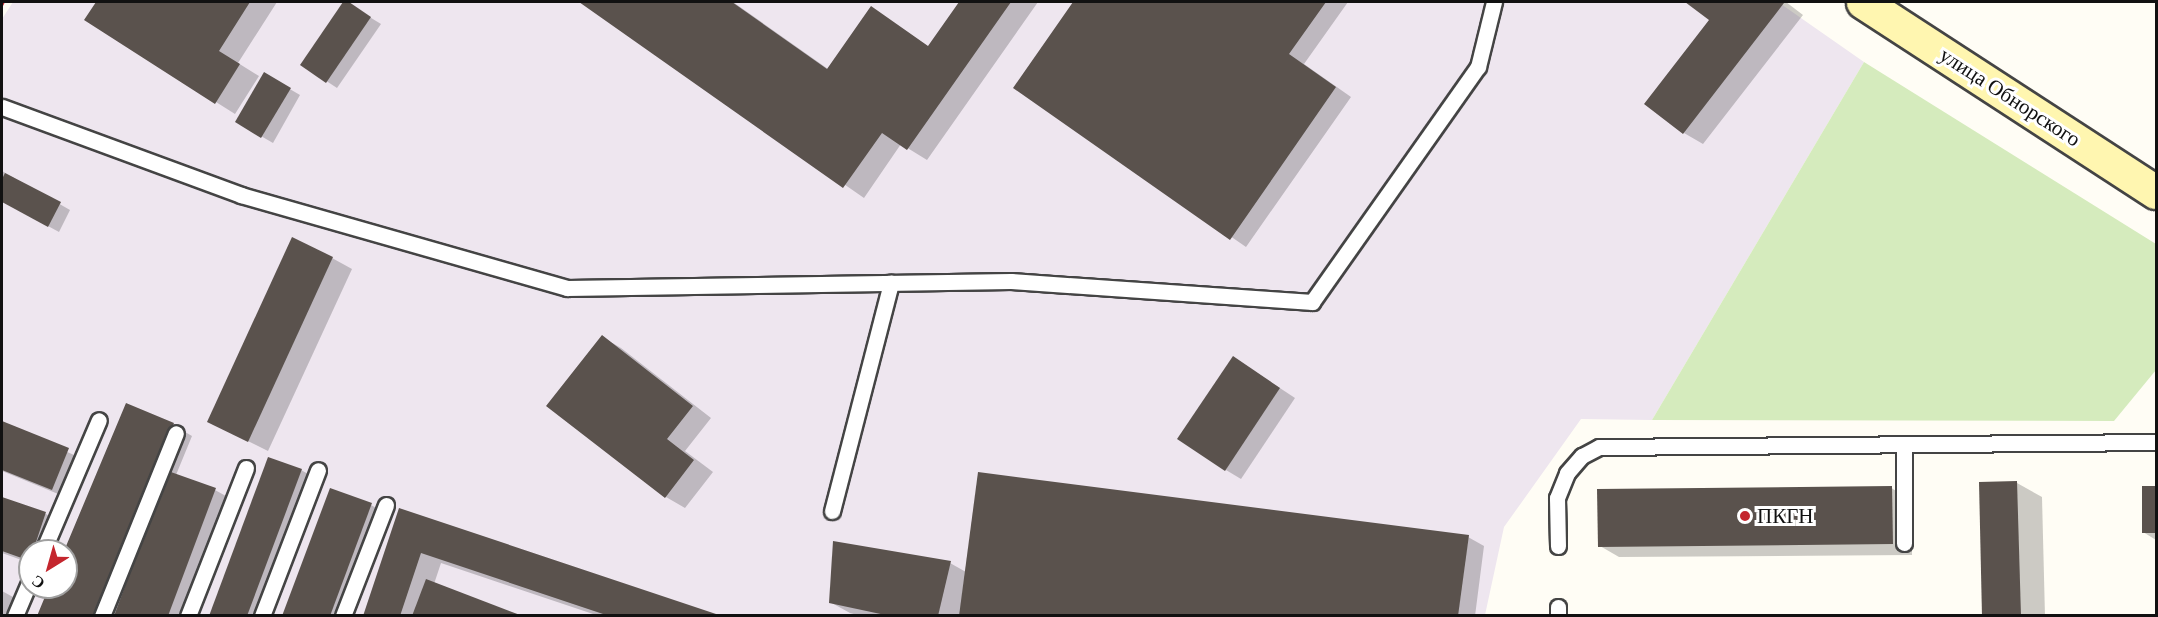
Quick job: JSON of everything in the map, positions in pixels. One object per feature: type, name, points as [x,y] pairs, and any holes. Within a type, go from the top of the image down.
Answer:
[{"type":"main road","name":"улица Обнорского","points":[[1863,2],[2157,192]]},
{"type":"lane","points":[[2,107],[241,195],[567,288],[1011,281],[1312,302],[1478,67],[1494,2]]},
{"type":"lane","points":[[832,510],[891,283]]},
{"type":"lane","points":[[48,539],[99,420]]},
{"type":"lane","points":[[102,615],[176,433]]},
{"type":"lane","points":[[1558,546],[1557,498],[1567,473],[1582,456],[1599,447],[2157,442]]},
{"type":"lane","points":[[1904,444],[1905,543]]},
{"type":"lane","points":[[188,615],[246,468]]},
{"type":"lane","points":[[262,615],[318,470]]},
{"type":"lane","points":[[343,615],[386,505]]},
{"type":"lane","points":[[15,615],[22,599]]},
{"type":"shaded area","points":[[13,2],[1778,2],[1864,62],[1652,420],[1581,419],[1504,527],[1485,615],[2,616],[2,19]]},
{"type":"green space","points":[[1864,62],[2156,244],[2156,370],[2114,421],[1652,420]]},
{"type":"building","points":[[96,2],[250,2],[219,51],[240,64],[215,104],[84,20]]},
{"type":"building","points":[[343,2],[349,2],[371,17],[326,83],[300,65]]},
{"type":"building","points":[[579,2],[732,2],[827,69],[871,6],[928,46],[959,2],[1011,2],[907,150],[882,133],[843,188]]},
{"type":"building","points":[[1073,2],[1326,2],[1289,54],[1336,87],[1230,240],[1013,88]]},
{"type":"building","points":[[1685,2],[1784,3],[1683,134],[1644,104],[1709,20]]},
{"type":"building","points":[[264,72],[291,88],[261,138],[235,122]]},
{"type":"building","points":[[5,173],[61,202],[48,227],[2,202],[2,179]]},
{"type":"building","points":[[292,237],[333,257],[248,442],[207,422]]},
{"type":"building","points":[[602,335],[693,406],[667,439],[694,460],[665,498],[546,406]]},
{"type":"building","points":[[1233,356],[1280,388],[1225,471],[1177,439]]},
{"type":"building","points":[[126,403],[174,423],[93,616],[37,616],[44,599],[78,599],[78,539],[69,539]]},
{"type":"building","points":[[2,421],[69,448],[52,490],[2,470]]},
{"type":"building","points":[[268,457],[302,469],[247,616],[209,616]]},
{"type":"building","points":[[168,471],[216,488],[168,616],[114,616]]},
{"type":"building","points":[[978,472],[1469,535],[1458,616],[959,616]]},
{"type":"building","points":[[2017,481],[2021,616],[1982,616],[1979,482]]},
{"type":"building","name":"ПКГН","points":[[1892,486],[1893,544],[1598,547],[1597,489]]},
{"type":"building","points":[[2142,486],[2156,486],[2156,533],[2142,533]]},
{"type":"building","points":[[330,488],[372,503],[330,616],[282,616]]},
{"type":"building","points":[[2,497],[46,512],[37,539],[18,539],[18,557],[2,551]]},
{"type":"building","points":[[399,508],[719,616],[609,616],[421,553],[400,616],[363,616]]},
{"type":"building","points":[[833,541],[951,561],[938,616],[890,616],[829,603]]},
{"type":"building","points":[[426,579],[520,615],[520,616],[412,616]]},
{"type":"tram line","points":[[2,6],[4,2]]},
{"type":"place","name":"ПКГН","points":[[1745,516]]}]
